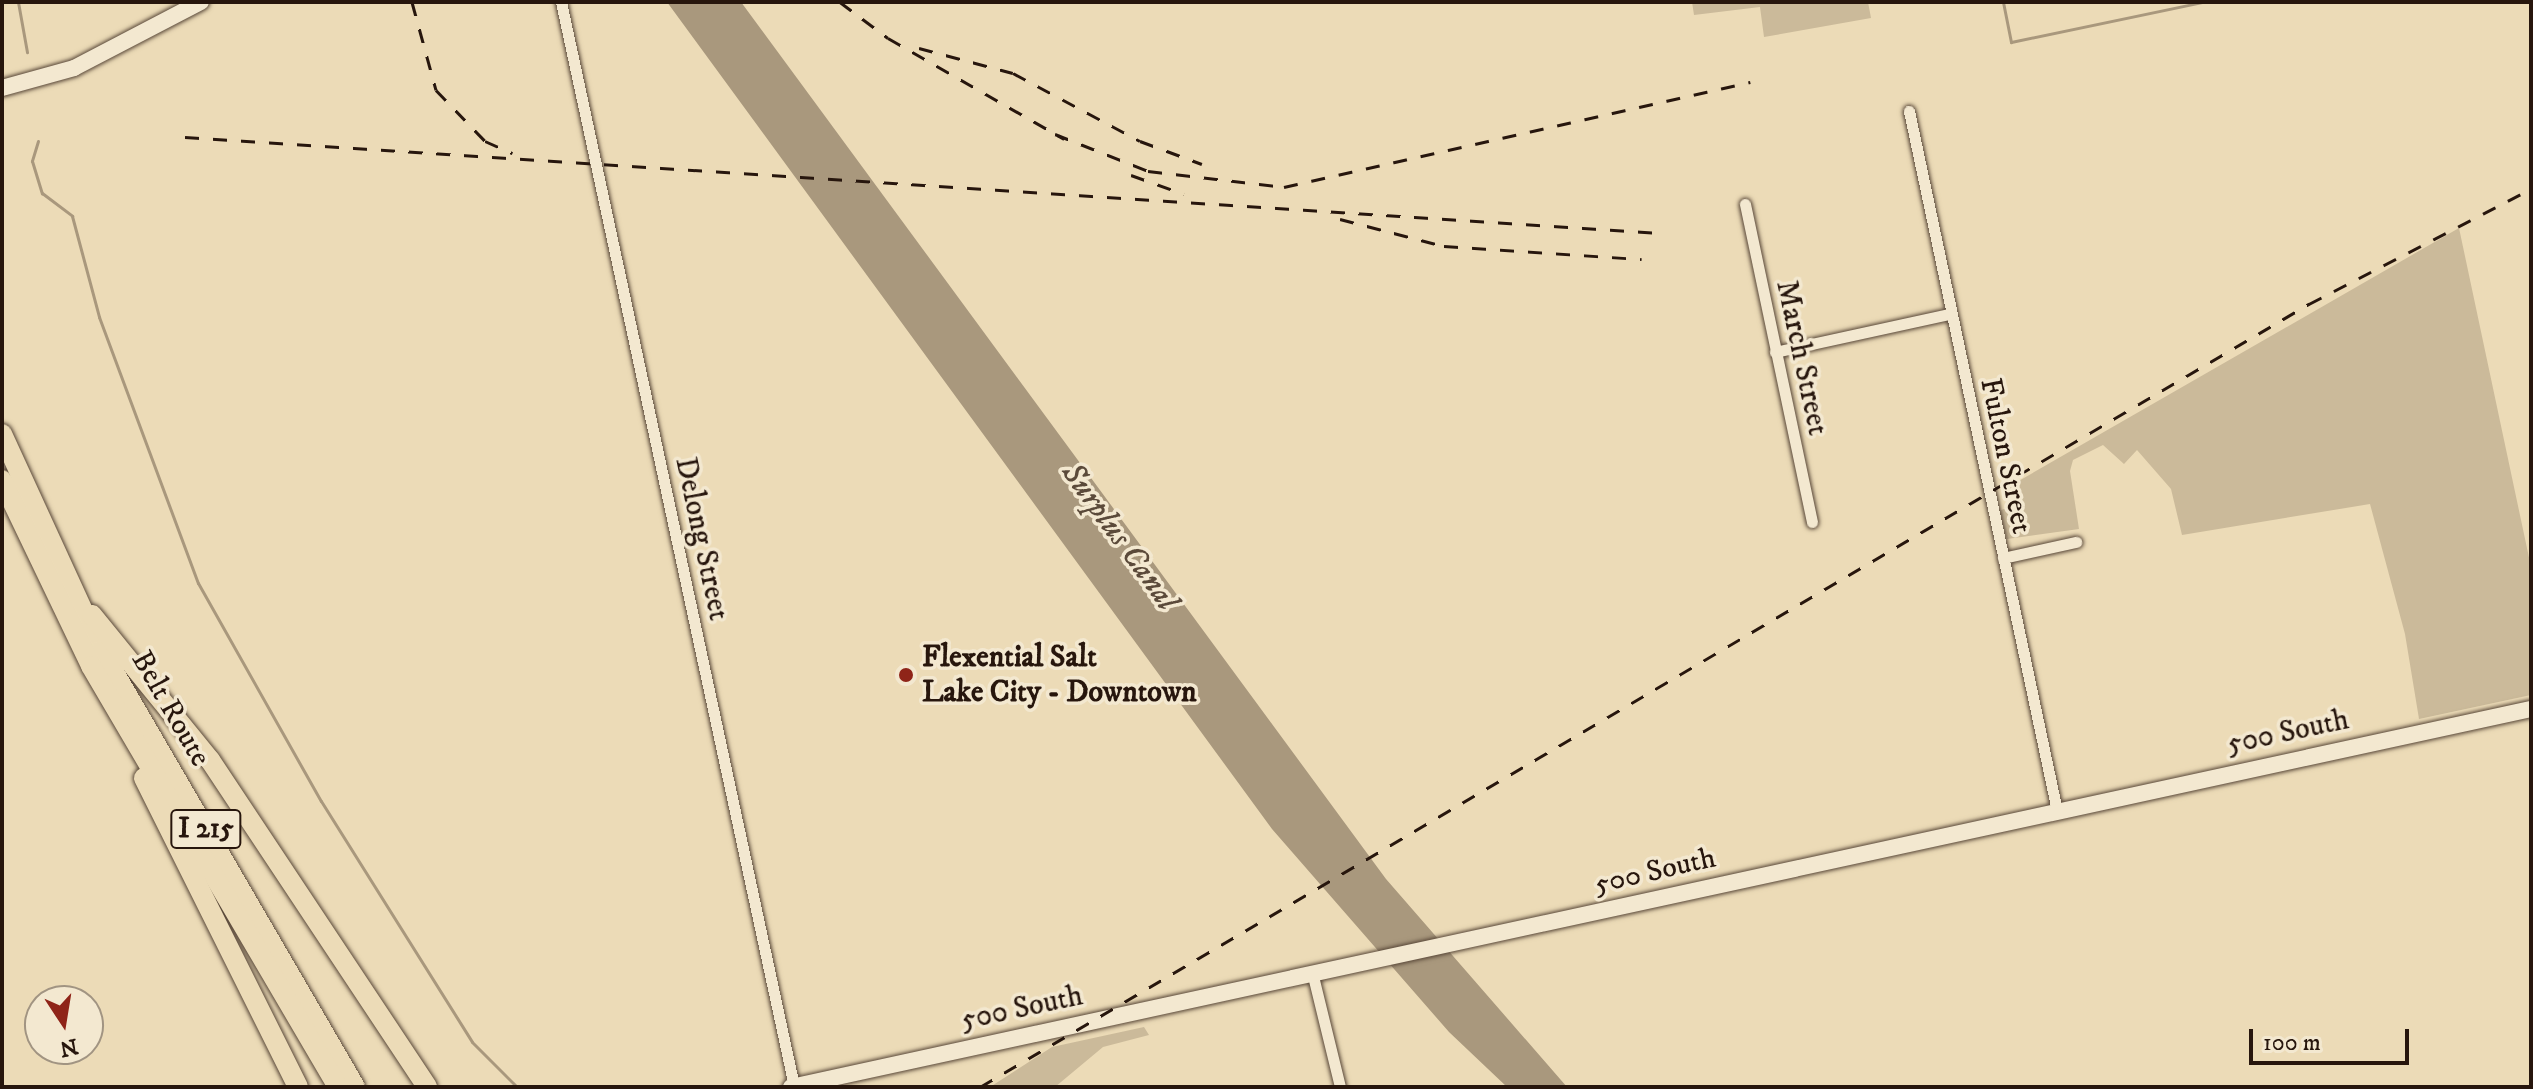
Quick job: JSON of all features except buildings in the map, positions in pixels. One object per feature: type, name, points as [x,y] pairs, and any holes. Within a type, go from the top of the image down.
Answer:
[{"type":"highway","name":"Belt Route","points":[[2,434],[70,590],[355,1087]]},
{"type":"highway","name":"Belt Route","points":[[2,480],[91,666],[338,1087]]},
{"type":"highway","points":[[70,590],[210,760],[427,1087]]},
{"type":"highway","points":[[91,666],[298,1087]]},
{"type":"street","points":[[2,88],[74,68],[201,2]]},
{"type":"street","name":"Delong Street","points":[[561,2],[792,1087]]},
{"type":"street","name":"Fulton Street","points":[[1909,111],[2057,811]]},
{"type":"street","name":"March Street","points":[[1745,204],[1812,522]]},
{"type":"street","points":[[1775,352],[1950,314]]},
{"type":"street","points":[[2003,558],[2076,542]]},
{"type":"street","name":"500 South","points":[[792,1087],[2531,709]]},
{"type":"street","points":[[1313,976],[1340,1087]]},
{"type":"shaded area","points":[[1692,2],[1868,2],[1871,18],[1764,37],[1760,7],[1694,15]]},
{"type":"shaded area","points":[[2459,228],[2531,567],[2531,695],[2419,719],[2405,634],[2370,504],[2182,535],[2171,489],[2137,450],[2124,464],[2103,445],[2073,460],[2070,471],[2079,529],[2007,539],[1999,511],[2011,506],[2010,486]]},
{"type":"shaded area","points":[[1144,1027],[1149,1035],[1103,1047],[1055,1087],[990,1087],[1052,1047]]},
{"type":"water","name":"Surplus Canal","points":[[667,2],[741,2],[1386,879],[1567,1087],[1507,1087],[1449,1032],[1272,829]]},
{"type":"waterway","points":[[18,2],[27,52]]},
{"type":"waterway","points":[[2003,2],[2011,42],[2202,2]]},
{"type":"waterway","points":[[38,141],[32,161],[42,193],[72,216],[99,317],[198,583],[321,801],[472,1042],[517,1087]]},
{"type":"railway","points":[[412,2],[436,90],[485,141],[512,153]]},
{"type":"railway","points":[[840,2],[888,38],[1064,139]]},
{"type":"railway","points":[[919,48],[1013,73],[1140,141],[1202,164]]},
{"type":"railway","points":[[1055,134],[1148,171],[1284,187],[1750,82]]},
{"type":"railway","points":[[185,137],[1660,233]]},
{"type":"railway","points":[[1131,175],[1184,194]]},
{"type":"railway","points":[[980,1087],[2309,304],[2531,189]]},
{"type":"railway","points":[[1340,219],[1444,246],[1642,259]]},
{"type":"place","name":"Flexential Salt Lake City - Downtown","points":[[906,675]]}]
